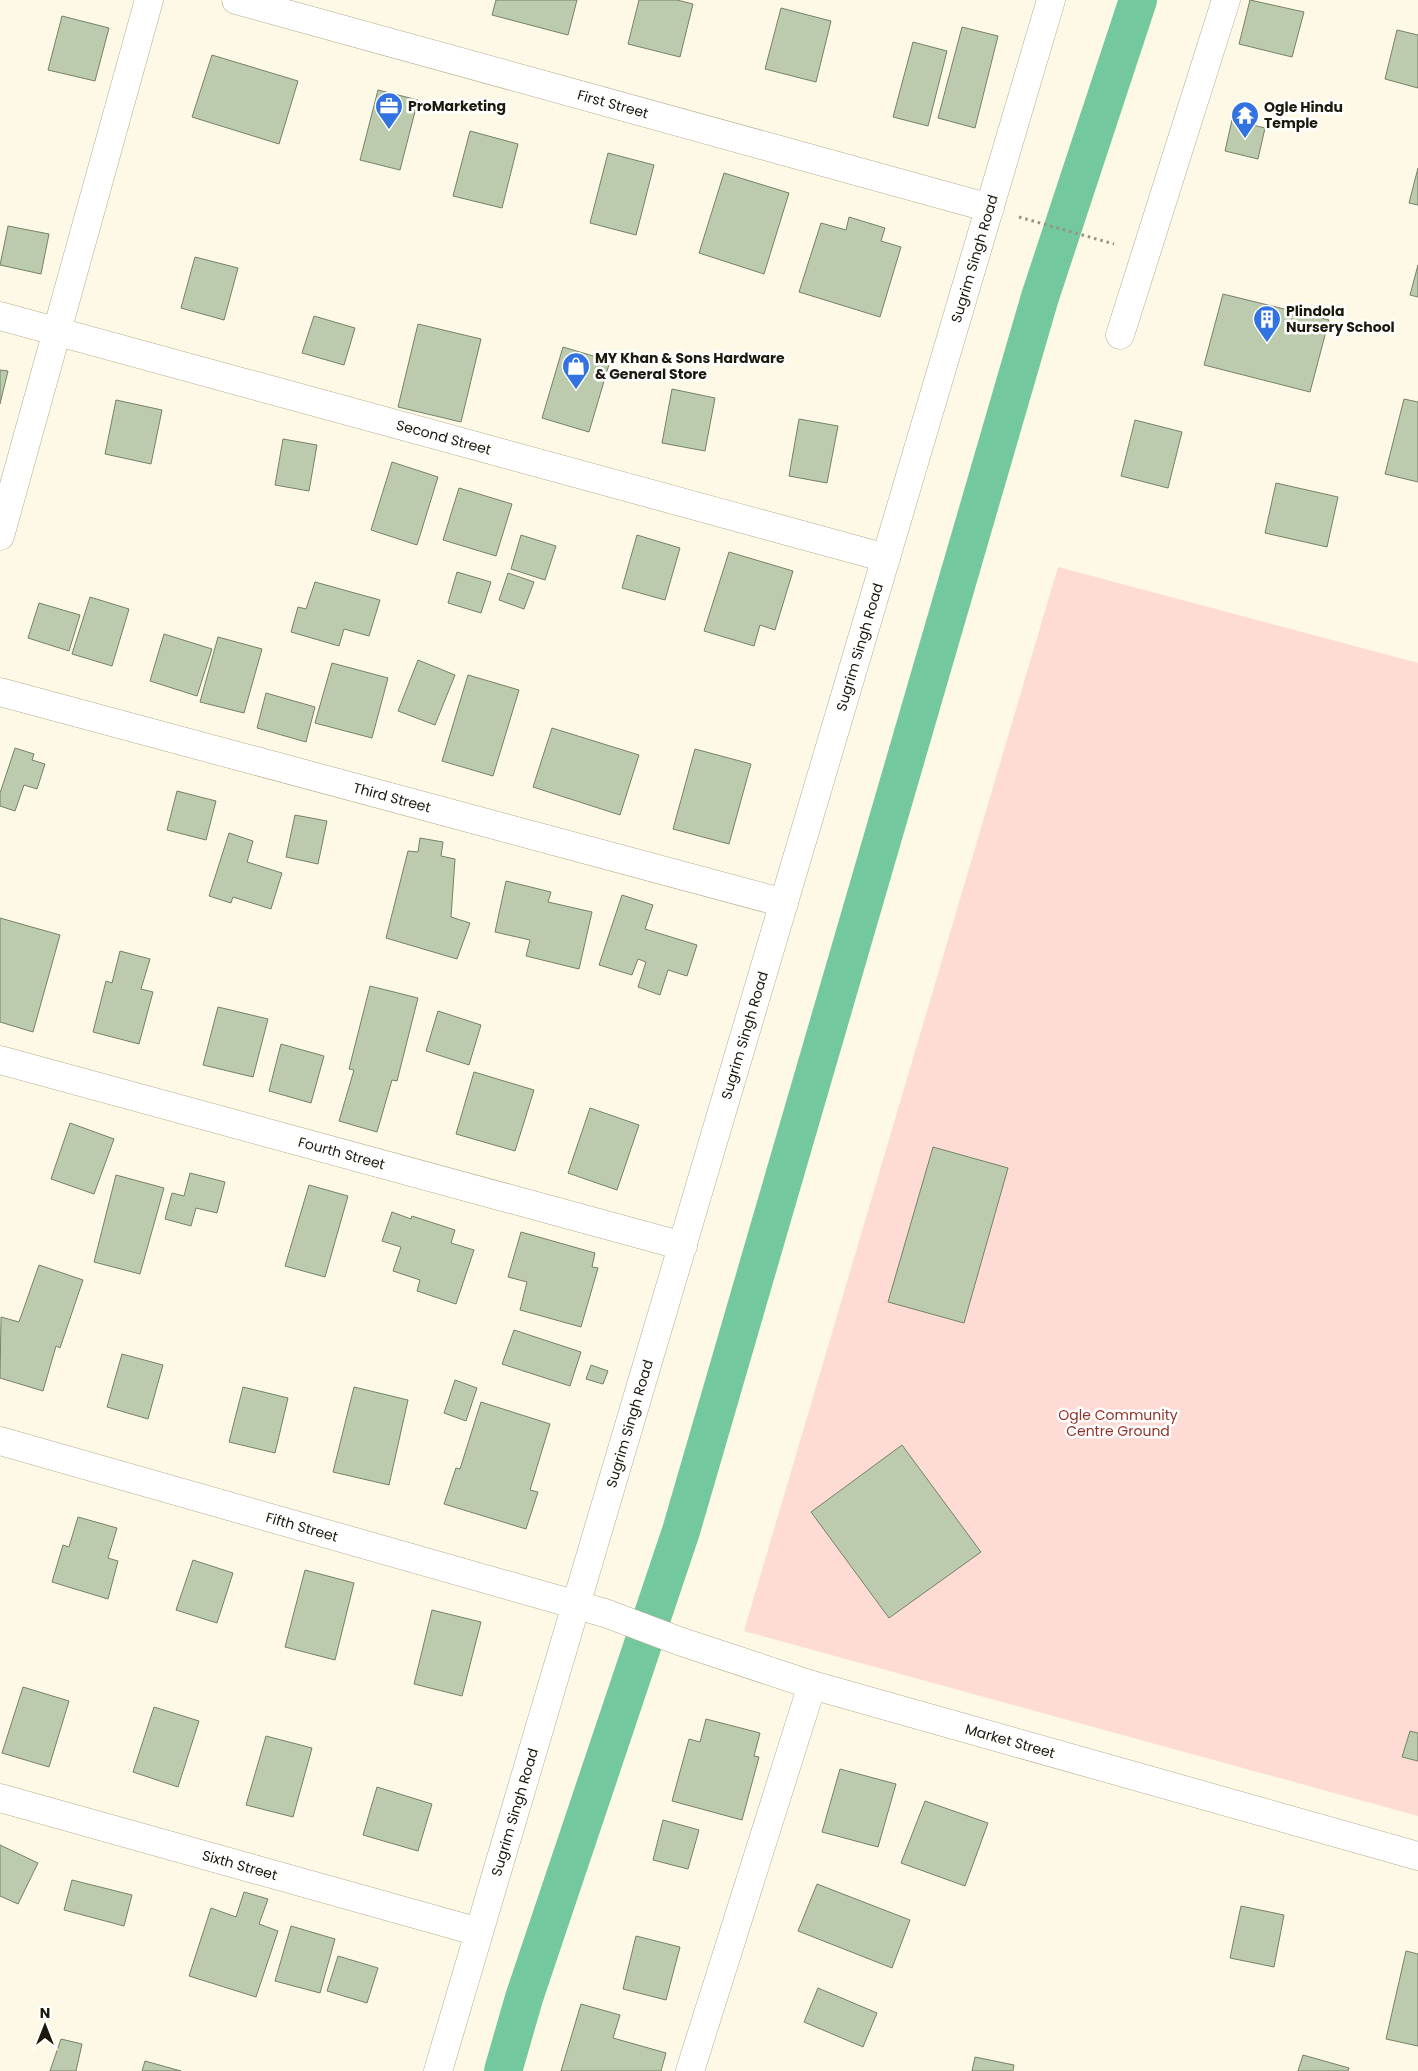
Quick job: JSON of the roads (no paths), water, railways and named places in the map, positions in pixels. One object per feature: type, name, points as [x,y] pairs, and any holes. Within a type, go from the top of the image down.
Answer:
[{"type":"street","points":[[0,536],[149,0]]},
{"type":"street","name":"First Street","points":[[236,0],[990,208]]},
{"type":"street","name":"Sugrim Singh Road","points":[[438,2071],[1051,0]]},
{"type":"street","points":[[1120,335],[1226,0]]},
{"type":"street","name":"Second Street","points":[[0,316],[886,558]]},
{"type":"street","name":"Third Street","points":[[0,692],[784,904]]},
{"type":"street","name":"Fourth Street","points":[[0,1060],[683,1246]]},
{"type":"street","name":"Fifth Street","points":[[0,1441],[605,1613]]},
{"type":"street","name":"Market Street","points":[[605,1613],[679,1641],[812,1685],[1418,1856]]},
{"type":"street","points":[[690,2071],[812,1685]]},
{"type":"street","name":"Sixth Street","points":[[0,1798],[479,1932]]},
{"type":"waterway","points":[[503,2071],[524,1998],[681,1531],[1040,297],[1138,0]]},
{"type":"place","name":"ProMarketing","points":[[389,130]]},
{"type":"place","name":"Ogle Hindu Temple","points":[[1245,139]]},
{"type":"place","name":"Plindola Nursery School","points":[[1267,343]]},
{"type":"place","name":"MY Khan & Sons Hardware & General Store","points":[[576,390]]},
{"type":"park label","name":"Ogle Community Centre Ground","points":[[1118,1424]]}]
